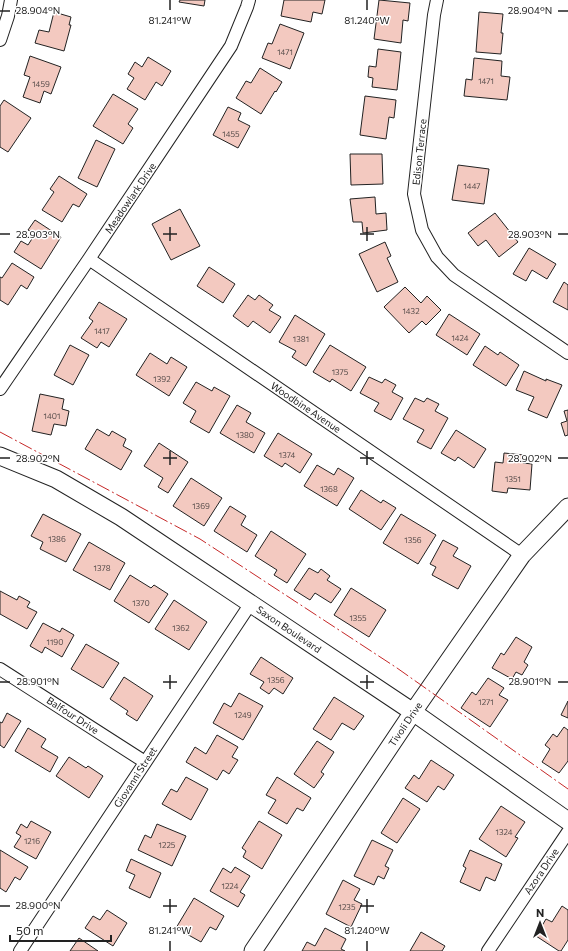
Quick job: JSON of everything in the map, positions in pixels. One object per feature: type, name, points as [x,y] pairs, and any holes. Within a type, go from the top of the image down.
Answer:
[{"type":"main road","name":"Saxon Boulevard","points":[[0,456],[56,479],[121,517],[413,712],[568,821]]},
{"type":"main road","name":"Tivoli Drive","points":[[253,951],[413,712],[522,555],[568,507]]},
{"type":"street","points":[[0,40],[8,16],[11,0]]},
{"type":"street","name":"Meadowlark Drive","points":[[0,389],[89,259],[231,46],[249,0]]},
{"type":"street","name":"Edison Terrace","points":[[437,0],[434,15],[414,194],[422,230],[437,257],[454,275],[568,354]]},
{"type":"street","name":"Woodbine Avenue","points":[[89,259],[522,555]]},
{"type":"street","name":"Giovanni Street","points":[[20,951],[250,603]]},
{"type":"street","name":"Balfour Drive","points":[[0,669],[145,762]]},
{"type":"street","name":"Azora Drive","points":[[488,951],[568,832]]},
{"type":"building","points":[[180,0],[205,0],[204,6],[179,2]]},
{"type":"building","points":[[284,0],[325,0],[322,14],[313,12],[311,22],[281,16]]},
{"type":"building","points":[[379,0],[410,3],[408,21],[403,20],[401,43],[374,39]]},
{"type":"building","points":[[54,12],[71,17],[69,25],[71,25],[64,51],[35,43],[39,30],[49,32]]},
{"type":"building","points":[[479,12],[503,14],[501,54],[476,52]]},
{"type":"building","points":[[280,24],[304,33],[290,69],[262,58],[268,43],[272,44]]},
{"type":"building","points":[[378,49],[401,52],[397,90],[372,87],[373,78],[368,77],[369,66],[376,67]]},
{"type":"building","points":[[30,56],[61,67],[51,94],[44,91],[40,103],[23,97],[30,77],[24,75]]},
{"type":"building","points":[[148,57],[171,71],[162,86],[156,82],[145,100],[127,89],[134,78],[128,74],[135,62],[142,67]]},
{"type":"building","points":[[474,58],[502,61],[501,76],[510,77],[507,100],[464,96],[466,79],[472,80]]},
{"type":"building","points":[[260,68],[282,82],[261,114],[236,98],[246,81],[251,83]]},
{"type":"building","points":[[113,94],[138,109],[128,124],[133,128],[123,144],[93,126]]},
{"type":"building","points":[[365,96],[396,100],[394,118],[389,117],[386,139],[360,135]]},
{"type":"building","points":[[4,100],[31,118],[8,152],[0,147],[0,106]]},
{"type":"building","points":[[228,107],[241,113],[238,120],[250,126],[238,148],[213,135]]},
{"type":"building","points":[[96,140],[115,149],[97,187],[78,178]]},
{"type":"building","points":[[350,154],[382,154],[383,184],[351,185]]},
{"type":"building","points":[[458,165],[489,169],[484,204],[452,200]]},
{"type":"building","points":[[59,176],[87,194],[79,207],[73,204],[62,222],[42,210],[54,192],[50,189]]},
{"type":"building","points":[[375,197],[376,214],[386,213],[387,230],[363,233],[362,222],[353,222],[350,199]]},
{"type":"building","points":[[180,209],[200,246],[171,260],[152,224]]},
{"type":"building","points":[[495,213],[518,242],[499,257],[486,240],[478,246],[468,233]]},
{"type":"building","points":[[35,220],[61,237],[41,269],[14,252],[21,241],[28,245],[35,234],[28,230]]},
{"type":"building","points":[[385,242],[391,256],[387,258],[398,282],[377,292],[359,254]]},
{"type":"building","points":[[529,248],[556,264],[547,279],[532,270],[526,281],[513,274]]},
{"type":"building","points":[[12,263],[34,277],[27,289],[21,285],[8,305],[0,300],[0,277],[2,278]]},
{"type":"building","points":[[209,267],[235,284],[223,303],[197,286]]},
{"type":"building","points":[[564,282],[568,285],[568,310],[553,302]]},
{"type":"building","points":[[405,287],[421,303],[427,296],[441,310],[426,325],[422,321],[409,333],[384,307]]},
{"type":"building","points":[[248,295],[255,300],[259,295],[273,305],[269,310],[281,317],[270,333],[253,321],[248,327],[233,316]]},
{"type":"building","points":[[99,302],[127,319],[109,347],[101,342],[97,348],[81,338],[93,321],[89,318]]},
{"type":"building","points":[[449,314],[480,334],[467,355],[436,335]]},
{"type":"building","points":[[295,315],[325,334],[306,366],[292,357],[296,351],[279,342]]},
{"type":"building","points":[[70,345],[89,355],[73,385],[54,375]]},
{"type":"building","points":[[330,345],[366,367],[351,391],[332,379],[330,382],[313,372]]},
{"type":"building","points":[[485,346],[498,355],[500,352],[519,365],[506,386],[473,365]]},
{"type":"building","points":[[150,353],[167,364],[171,357],[187,367],[169,396],[136,375]]},
{"type":"building","points":[[524,371],[546,381],[546,379],[562,385],[547,418],[528,410],[534,397],[516,390]]},
{"type":"building","points":[[369,377],[382,383],[385,379],[396,385],[392,392],[403,398],[391,420],[374,411],[379,403],[360,393]]},
{"type":"building","points":[[196,382],[212,391],[214,387],[230,396],[209,433],[190,422],[196,411],[183,403]]},
{"type":"building","points":[[40,394],[64,399],[62,409],[69,411],[66,426],[54,424],[51,435],[32,431]]},
{"type":"building","points":[[415,398],[424,402],[427,398],[439,404],[435,411],[448,418],[431,449],[417,442],[424,430],[403,419]]},
{"type":"building","points":[[237,405],[251,413],[246,422],[265,433],[254,453],[220,433]]},
{"type":"building","points":[[568,410],[568,435],[565,436],[561,423],[567,421],[564,411]]},
{"type":"building","points":[[97,429],[109,436],[112,431],[126,439],[123,446],[132,451],[121,470],[85,449]]},
{"type":"building","points":[[456,430],[486,449],[474,468],[458,457],[455,461],[441,453]]},
{"type":"building","points":[[278,433],[312,454],[300,473],[285,463],[282,467],[264,456]]},
{"type":"building","points":[[159,443],[188,462],[168,493],[158,487],[163,478],[144,466]]},
{"type":"building","points":[[504,453],[524,455],[523,463],[532,464],[530,490],[508,488],[507,493],[492,491],[495,462],[503,463]]},
{"type":"building","points":[[317,465],[334,475],[338,468],[354,478],[337,506],[304,486]]},
{"type":"building","points":[[191,478],[222,498],[204,526],[173,506]]},
{"type":"building","points":[[361,490],[381,503],[383,500],[396,508],[381,530],[349,509]]},
{"type":"building","points":[[230,506],[246,516],[241,525],[257,535],[247,552],[214,531]]},
{"type":"building","points":[[43,514],[81,534],[66,562],[40,549],[43,542],[31,536]]},
{"type":"building","points":[[401,514],[436,535],[418,564],[383,543]]},
{"type":"building","points":[[271,531],[306,554],[287,583],[274,575],[277,570],[255,556]]},
{"type":"building","points":[[443,540],[458,548],[453,556],[471,566],[458,589],[432,575],[436,567],[430,564]]},
{"type":"building","points":[[89,542],[125,563],[110,590],[73,570]]},
{"type":"building","points":[[309,568],[318,573],[321,569],[330,576],[327,580],[341,589],[331,603],[315,593],[310,600],[294,590]]},
{"type":"building","points":[[130,575],[151,588],[154,585],[168,594],[149,623],[114,601]]},
{"type":"building","points":[[351,588],[386,610],[369,637],[334,615]]},
{"type":"building","points":[[0,591],[17,600],[19,596],[30,602],[27,607],[37,612],[27,629],[0,614]]},
{"type":"building","points":[[174,600],[207,622],[189,650],[155,629]]},
{"type":"building","points":[[43,623],[60,632],[62,628],[74,635],[62,657],[45,647],[42,653],[30,646]]},
{"type":"building","points":[[516,637],[532,647],[524,662],[528,665],[522,675],[516,672],[512,679],[492,668],[501,653],[504,655]]},
{"type":"building","points":[[86,644],[119,663],[103,688],[71,669]]},
{"type":"building","points":[[261,657],[293,678],[283,694],[274,688],[269,694],[260,688],[264,682],[250,674]]},
{"type":"building","points":[[124,677],[153,696],[137,721],[126,714],[128,711],[110,699]]},
{"type":"building","points":[[488,678],[504,688],[499,695],[508,700],[490,727],[461,708],[472,692],[476,695]]},
{"type":"building","points":[[239,693],[263,706],[243,740],[213,723],[224,703],[231,707]]},
{"type":"building","points":[[334,697],[364,716],[354,730],[342,723],[331,740],[313,729]]},
{"type":"building","points":[[568,701],[568,718],[561,715]]},
{"type":"building","points":[[7,713],[21,721],[4,748],[0,745],[0,722],[2,723]]},
{"type":"building","points":[[564,727],[568,730],[568,761],[559,773],[542,762],[550,749],[545,745],[553,734],[557,737]]},
{"type":"building","points":[[28,728],[46,739],[41,747],[58,757],[50,772],[15,751]]},
{"type":"building","points":[[217,735],[238,747],[232,757],[238,760],[229,774],[223,770],[217,780],[186,762],[195,747],[206,754]]},
{"type":"building","points":[[317,741],[334,752],[321,772],[324,774],[314,788],[294,774]]},
{"type":"building","points":[[69,757],[86,768],[88,766],[103,776],[89,798],[56,776]]},
{"type":"building","points":[[431,760],[454,775],[444,790],[438,786],[427,802],[405,788],[414,775],[419,779]]},
{"type":"building","points":[[186,777],[208,789],[191,820],[162,804],[171,789],[177,792]]},
{"type":"building","points":[[277,777],[311,798],[303,811],[297,808],[287,824],[268,813],[276,800],[266,795]]},
{"type":"building","points":[[403,798],[420,809],[397,843],[381,833]]},
{"type":"building","points":[[501,806],[525,822],[515,837],[518,838],[506,857],[479,839]]},
{"type":"building","points":[[31,821],[51,832],[36,859],[14,847],[21,836],[16,833],[21,824],[27,828]]},
{"type":"building","points":[[259,821],[282,835],[262,869],[243,857],[246,851],[242,848]]},
{"type":"building","points":[[157,824],[186,836],[172,866],[138,850],[145,835],[151,838]]},
{"type":"building","points":[[372,840],[393,850],[385,866],[389,868],[384,879],[378,876],[374,885],[354,876]]},
{"type":"building","points":[[0,850],[28,867],[20,880],[15,877],[6,892],[0,888]]},
{"type":"building","points":[[470,850],[502,864],[495,881],[486,877],[480,891],[460,882],[466,868],[463,866]]},
{"type":"building","points":[[131,859],[161,873],[150,898],[129,888],[135,875],[126,871]]},
{"type":"building","points":[[235,867],[250,876],[240,892],[245,895],[238,907],[210,891],[223,868],[231,873]]},
{"type":"building","points":[[343,880],[360,889],[354,900],[362,904],[351,927],[326,914]]},
{"type":"building","points":[[194,898],[224,916],[216,930],[210,927],[201,942],[176,928]]},
{"type":"building","points":[[562,906],[568,910],[568,940],[561,951],[559,951],[536,936],[546,919],[552,922]]},
{"type":"building","points":[[107,910],[127,923],[113,946],[85,928],[93,916],[100,920]]},
{"type":"building","points":[[325,928],[346,939],[341,949],[345,951],[302,951],[307,942],[315,946]]},
{"type":"building","points":[[421,932],[445,946],[442,951],[410,951]]},
{"type":"building","points":[[79,938],[98,951],[70,951]]},
{"type":"power","points":[[0,432],[200,539],[397,668],[568,789]]}]
